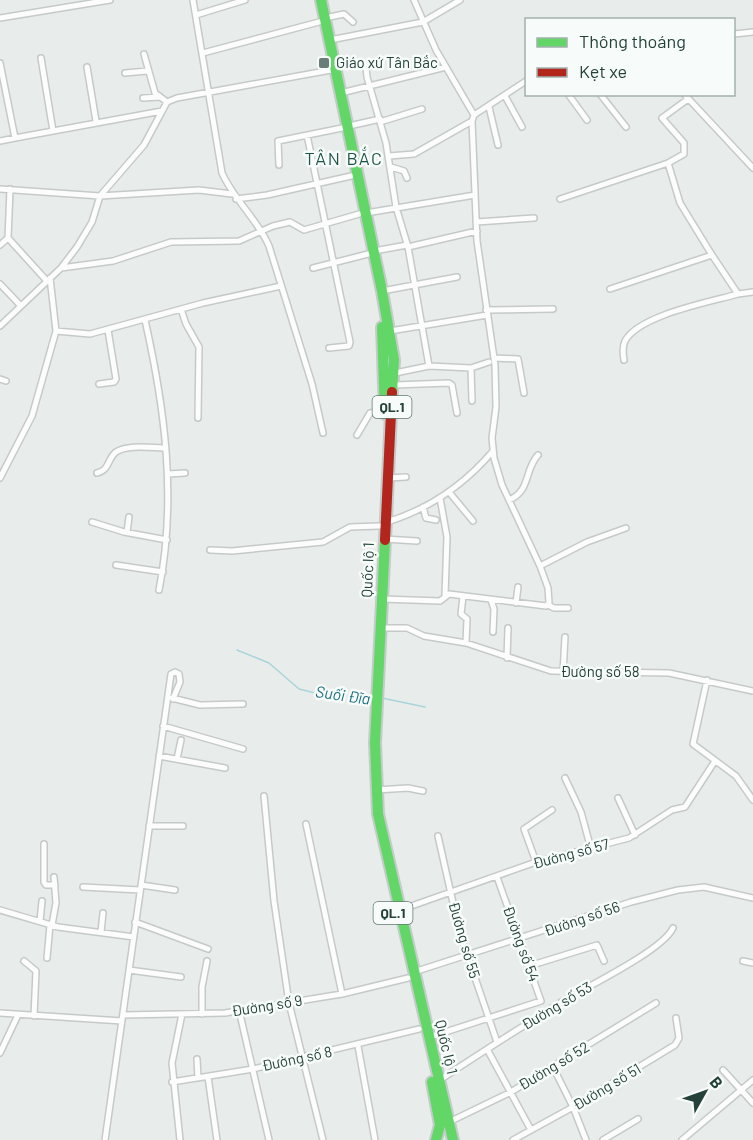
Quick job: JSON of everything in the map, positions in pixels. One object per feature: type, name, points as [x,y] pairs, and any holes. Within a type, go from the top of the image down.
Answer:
[{"type":"highway","name":"Quốc lộ 1","points":[[314,0],[330,40],[341,93],[351,176],[363,214]]},
{"type":"highway","name":"Quốc lộ 1","points":[[321,0],[322,20],[331,70],[371,253],[384,340],[382,524],[374,692],[375,790],[411,975],[419,1029],[444,1121],[453,1138]]},
{"type":"highway","name":"Quốc lộ 1","points":[[371,253],[390,331],[394,373],[388,478],[382,524],[384,539],[381,628],[374,692]]},
{"type":"highway","name":"Quốc lộ 1","points":[[374,704],[367,774],[370,808],[411,975],[429,1037],[438,1081],[444,1121],[436,1140]]},
{"type":"highway","points":[[429,1140],[444,1121]]},
{"type":"street","points":[[0,18],[110,0]]},
{"type":"street","points":[[193,0],[217,155],[222,173],[234,196],[261,231],[269,246],[312,384],[323,433]]},
{"type":"street","points":[[196,15],[245,0]]},
{"type":"street","points":[[414,0],[473,118],[476,222],[496,407],[492,428],[493,451],[496,470],[548,588],[548,605]]},
{"type":"street","points":[[330,40],[423,22],[458,0]]},
{"type":"street","points":[[203,53],[344,14],[353,22]]},
{"type":"street","points":[[735,34],[753,32]]},
{"type":"street","points":[[144,54],[155,93],[167,102]]},
{"type":"street","points":[[41,58],[53,131]]},
{"type":"street","points":[[0,63],[2,87],[15,138]]},
{"type":"street","points":[[368,64],[366,68],[389,156],[396,207],[407,246],[429,366]]},
{"type":"street","points":[[87,67],[96,121]]},
{"type":"street","points":[[341,93],[446,67]]},
{"type":"street","points":[[0,326],[61,268],[89,229],[100,196],[144,145],[167,102],[208,92],[331,70]]},
{"type":"street","points":[[125,74],[147,71]]},
{"type":"street","points":[[389,156],[414,154],[473,118],[525,82]]},
{"type":"street","points":[[506,96],[522,127]]},
{"type":"street","points":[[569,96],[587,120]]},
{"type":"street","points":[[602,96],[626,127]]},
{"type":"street","points":[[143,98],[160,97]]},
{"type":"street","points":[[560,199],[668,163],[684,154],[685,147],[662,118],[686,97],[753,168]]},
{"type":"street","points":[[489,107],[498,145]]},
{"type":"street","points":[[279,165],[277,142],[422,109]]},
{"type":"street","points":[[0,141],[96,121],[162,111]]},
{"type":"street","points":[[308,135],[350,342],[349,346],[329,348]]},
{"type":"street","points":[[668,163],[680,204],[738,294]]},
{"type":"street","points":[[391,167],[404,171],[407,178]]},
{"type":"street","points":[[0,189],[100,196],[199,190],[234,196],[267,195],[351,176]]},
{"type":"street","points":[[0,245],[8,238],[10,189]]},
{"type":"street","points":[[61,268],[113,261],[171,242],[239,241],[290,222],[304,230],[396,207],[475,195]]},
{"type":"street","points":[[476,222],[534,218]]},
{"type":"street","points":[[313,268],[371,253],[477,231]]},
{"type":"street","points":[[0,478],[32,416],[57,331],[49,279],[8,238]]},
{"type":"street","points":[[610,289],[712,255]]},
{"type":"street","points":[[382,291],[457,277]]},
{"type":"street","points":[[0,284],[21,306]]},
{"type":"street","points":[[57,331],[83,334],[108,330],[181,309],[281,286]]},
{"type":"street","points":[[624,360],[625,341],[637,327],[657,318],[738,294],[753,292]]},
{"type":"street","points":[[181,309],[186,324],[199,347],[198,418]]},
{"type":"street","points":[[390,331],[486,312],[553,309]]},
{"type":"street","points":[[145,320],[156,370],[166,448],[170,506],[159,590]]},
{"type":"street","points":[[99,384],[114,382],[116,379],[108,330]]},
{"type":"street","points":[[394,373],[429,366],[471,368],[491,360],[518,359],[524,393]]},
{"type":"street","points":[[471,368],[472,401]]},
{"type":"street","points":[[394,385],[449,383],[452,385],[457,413]]},
{"type":"street","points":[[357,435],[370,413],[385,410]]},
{"type":"street","points":[[97,473],[107,468],[114,454],[122,450],[166,448]]},
{"type":"street","points":[[210,550],[232,551],[322,542],[350,527],[382,524],[440,498],[474,472],[493,451]]},
{"type":"street","points":[[509,500],[522,493],[533,460],[538,455]]},
{"type":"street","points":[[168,474],[185,473]]},
{"type":"street","points":[[388,478],[406,477]]},
{"type":"street","points":[[449,492],[473,521]]},
{"type":"street","points":[[382,599],[440,601],[445,595],[446,530],[440,498]]},
{"type":"street","points":[[423,507],[425,518],[436,520]]},
{"type":"street","points":[[127,532],[129,517]]},
{"type":"street","points":[[92,522],[167,540]]},
{"type":"street","points":[[540,567],[587,542],[626,528]]},
{"type":"street","points":[[384,539],[417,541]]},
{"type":"street","points":[[117,565],[163,572]]},
{"type":"street","points":[[516,603],[518,587]]},
{"type":"street","points":[[445,595],[568,608]]},
{"type":"street","points":[[463,596],[461,614],[466,619],[466,644]]},
{"type":"street","points":[[492,600],[493,632]]},
{"type":"street","name":"Đường số 58","points":[[381,628],[407,627],[428,637],[466,644],[563,673],[669,673],[753,691]]},
{"type":"street","points":[[507,658],[508,628]]},
{"type":"street","points":[[563,673],[565,637]]},
{"type":"street","points":[[707,680],[693,744],[736,776],[753,800]]},
{"type":"street","points":[[105,1140],[163,726],[170,698],[200,705],[243,704]]},
{"type":"street","points":[[163,726],[243,749]]},
{"type":"street","points":[[177,759],[181,740]]},
{"type":"street","points":[[159,756],[225,768]]},
{"type":"street","name":"Đường số 57","points":[[398,910],[536,862],[591,849],[635,835],[672,810],[685,807],[715,761]]},
{"type":"street","points":[[565,778],[581,812],[591,849]]},
{"type":"street","points":[[375,790],[408,788],[423,791]]},
{"type":"street","points":[[264,796],[274,901],[289,1003],[323,1140]]},
{"type":"street","points":[[618,798],[635,835]]},
{"type":"street","points":[[536,862],[524,829],[552,810]]},
{"type":"street","points":[[306,824],[342,994]]},
{"type":"street","points":[[149,826],[183,826]]},
{"type":"street","name":"Đường số 55","points":[[438,836],[450,893],[468,956],[497,1042]]},
{"type":"street","points":[[44,844],[44,882],[46,885],[55,885]]},
{"type":"street","points":[[47,958],[56,903],[54,877]]},
{"type":"street","name":"Đường số 54","points":[[429,1037],[488,1020],[541,1001],[497,877]]},
{"type":"street","points":[[83,887],[140,887],[175,890]]},
{"type":"street","name":"Đường số 56","points":[[411,975],[631,902],[678,890],[704,887],[753,898]]},
{"type":"street","points":[[40,921],[42,901]]},
{"type":"street","points":[[0,910],[51,925],[134,937]]},
{"type":"street","points":[[101,933],[103,913]]},
{"type":"street","points":[[135,922],[208,950]]},
{"type":"street","name":"Đường số 53","points":[[438,1081],[497,1042],[630,963],[666,937],[673,928]]},
{"type":"street","points":[[529,966],[597,945],[604,961]]},
{"type":"street","points":[[24,961],[36,971],[34,1016]]},
{"type":"street","points":[[743,961],[753,963]]},
{"type":"street","points":[[202,1014],[202,987],[207,962]]},
{"type":"street","points":[[129,970],[181,977]]},
{"type":"street","name":"Đường số 9","points":[[0,1013],[123,1018],[202,1014],[342,994],[411,975]]},
{"type":"street","name":"Đường số 52","points":[[444,1121],[511,1092],[656,1004]]},
{"type":"street","points":[[239,1010],[269,1140]]},
{"type":"street","points":[[180,1140],[172,1082],[172,1056],[182,1014]]},
{"type":"street","points":[[0,1053],[18,1015]]},
{"type":"street","name":"Đường số 51","points":[[513,1140],[521,1138],[675,1046],[679,1038],[676,1018]]},
{"type":"street","name":"Đường số 8","points":[[172,1082],[253,1069],[358,1046],[419,1029]]},
{"type":"street","points":[[358,1046],[375,1140]]},
{"type":"street","points":[[487,1049],[531,1130]]},
{"type":"street","points":[[196,1059],[198,1078]]},
{"type":"street","points":[[553,1067],[586,1140]]},
{"type":"street","points":[[723,1070],[753,1103]]},
{"type":"street","points":[[208,1077],[217,1140]]},
{"type":"street","points":[[682,1140],[753,1080]]},
{"type":"street","points":[[603,1140],[638,1119]]},
{"type":"waterway","name":"Suối Đĩa","points":[[237,650],[269,663],[299,689],[315,693],[374,698]]},
{"type":"waterway","name":"Suối Đĩa","points":[[382,698],[425,707]]},
{"type":"traffic: fast","points":[[321,0],[382,291],[394,360],[392,392]]},
{"type":"traffic: fast","points":[[382,327],[385,414]]},
{"type":"traffic: fast","points":[[385,540],[375,743],[378,814],[453,1140]]},
{"type":"traffic: fast","points":[[432,1082],[440,1125],[436,1140]]},
{"type":"traffic: jam","points":[[385,540],[392,392]]},
{"type":"place","name":"Giáo xứ Tân Bắc","points":[[324,63]]},
{"type":"district","name":"TÂN BẮC","points":[[344,159]]}]
